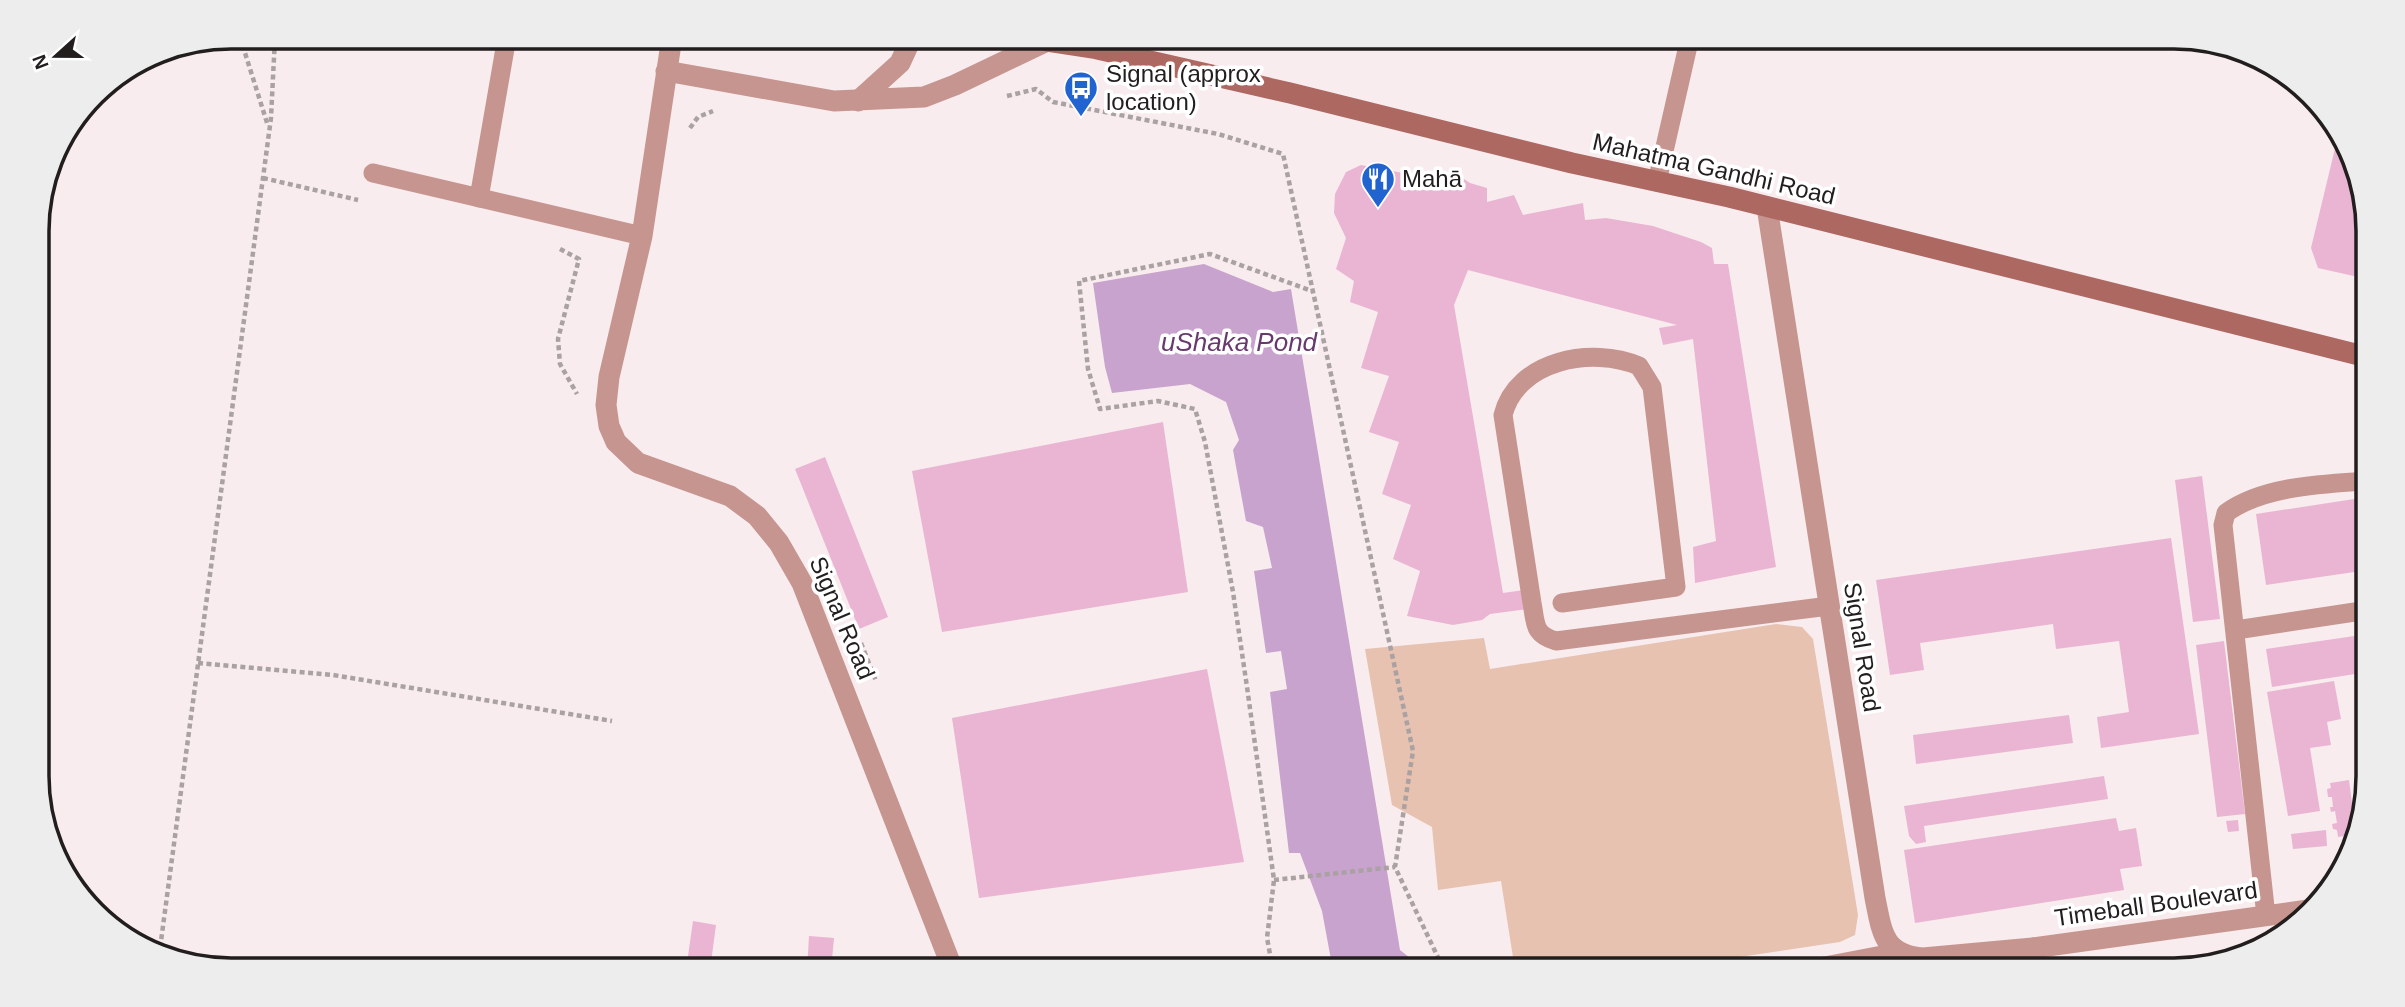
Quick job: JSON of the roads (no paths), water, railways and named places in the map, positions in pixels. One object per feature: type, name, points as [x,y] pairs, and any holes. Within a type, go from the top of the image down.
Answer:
[{"type":"street","name":"Signal Road","points":[[670,49],[642,236],[609,377],[606,405],[610,426],[616,442],[638,463],[730,496],[757,516],[779,543],[802,583],[948,958]]},
{"type":"street","points":[[858,101],[900,63],[906,49]]},
{"type":"street","name":"Mahatma Gandhi Road","points":[[666,71],[834,101],[924,97],[955,85],[1025,49]]},
{"type":"street","name":"Mahatma Gandhi Road","points":[[1097,49],[1767,207],[2356,354]]},
{"type":"street","name":"Signal Road","points":[[1767,207],[1875,898],[1885,939],[1898,954]]},
{"type":"street","name":"Timeball Boulevard","points":[[2032,958],[2033,948],[2295,912]]},
{"type":"street","points":[[1876,958],[1898,954],[1923,958],[2033,948]]},
{"type":"lane","points":[[479,198],[505,49]]},
{"type":"lane","points":[[1657,182],[1687,49]]},
{"type":"lane","points":[[373,173],[642,236]]},
{"type":"lane","points":[[1562,603],[1676,587],[1652,387],[1639,366],[1609,358],[1571,359],[1537,370],[1511,394],[1505,406],[1503,415],[1536,628],[1540,635],[1556,640],[1829,606]]},
{"type":"lane","points":[[2266,916],[2223,525],[2226,513],[2248,499],[2272,493],[2356,482]]},
{"type":"lane","points":[[2236,630],[2356,612]]},
{"type":"water","name":"uShaka Pond","points":[[1204,264],[1273,292],[1291,289],[1400,950],[1410,958],[1331,958],[1322,911],[1300,853],[1289,853],[1270,692],[1287,689],[1281,651],[1266,653],[1254,571],[1272,568],[1263,527],[1246,521],[1233,450],[1239,440],[1226,402],[1190,384],[1112,393],[1105,367],[1093,283]]},
{"type":"place","name":"Signal (approx location)","points":[[1081,118]]},
{"type":"place","name":"Mahā","points":[[1378,209]]}]
